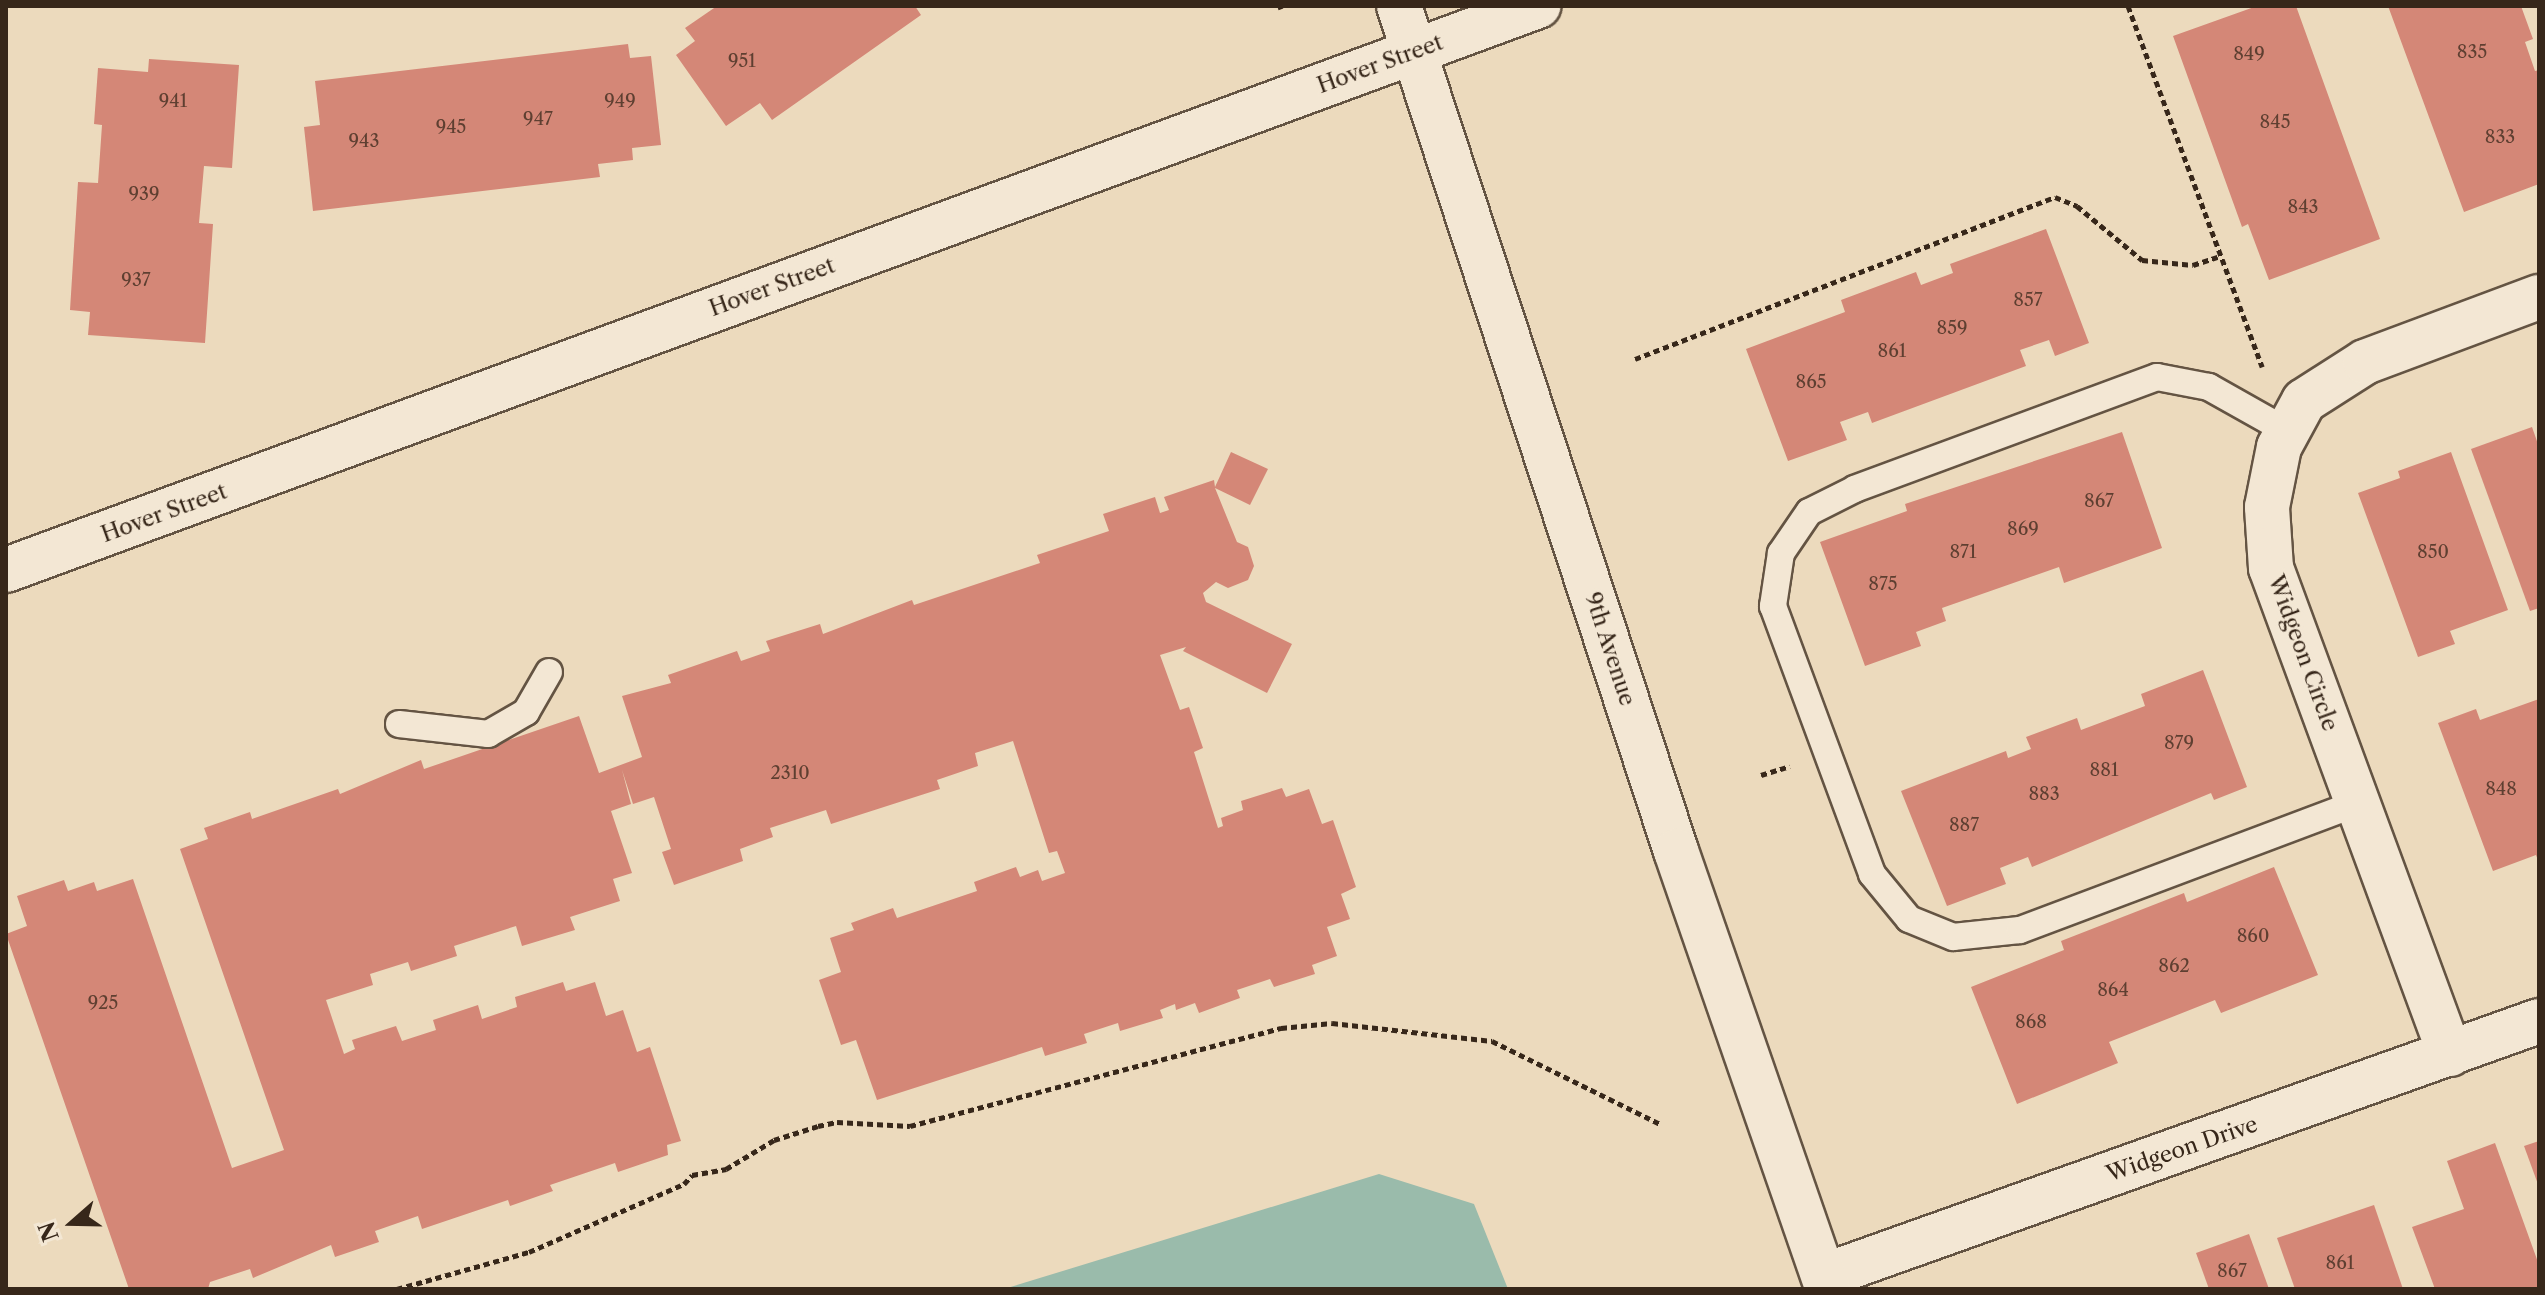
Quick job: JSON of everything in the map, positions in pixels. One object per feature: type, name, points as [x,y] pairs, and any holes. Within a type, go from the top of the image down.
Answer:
[{"type":"main road","name":"9th Avenue","points":[[1399,6],[1676,851],[1826,1282]]},
{"type":"main road","name":"Hover Street","points":[[6,570],[1538,6]]},
{"type":"main road","name":"Widgeon Circle","points":[[2450,1054],[2271,568],[2267,507],[2287,431],[2304,401],[2365,362],[2539,297]]},
{"type":"main road","name":"Widgeon Drive","points":[[1826,1282],[2539,1021]]},
{"type":"lane","points":[[2287,431],[2209,387],[2157,377],[1855,489],[1809,512],[1781,553],[1773,606],[1872,874],[1909,919],[1953,937],[2020,930],[2358,803]]},
{"type":"lane","points":[[399,724],[451,734],[488,734],[526,712],[549,672]]},
{"type":"path","points":[[2128,6],[2218,257],[2287,431]]},
{"type":"path","points":[[1635,359],[1707,327],[2055,197],[2077,206],[2142,260],[2193,265],[2218,257]]},
{"type":"path","points":[[397,1289],[529,1252],[684,1184],[692,1175],[726,1169],[774,1140],[818,1126],[837,1122],[910,1126],[1281,1028],[1332,1023],[1492,1041],[1660,1124]]},
{"type":"shaded area","points":[[1379,1174],[1474,1204],[1508,1289],[1004,1289]]},
{"type":"building","points":[[717,6],[915,6],[921,15],[772,120],[760,103],[726,126],[676,55],[695,41],[685,28]]},
{"type":"building","points":[[2257,6],[2296,6],[2380,239],[2269,280],[2248,224],[2242,227],[2173,36]]},
{"type":"building","points":[[2388,6],[2521,6],[2533,39],[2525,42],[2535,71],[2539,70],[2539,184],[2464,212]]},
{"type":"building","points":[[628,44],[630,58],[651,56],[661,145],[632,148],[633,160],[598,164],[600,177],[313,211],[304,127],[320,125],[315,81]]},
{"type":"building","points":[[149,59],[239,65],[232,168],[204,166],[199,223],[213,224],[205,343],[88,335],[90,312],[70,310],[78,182],[98,183],[102,125],[94,124],[98,68],[148,72]]},
{"type":"building","points":[[2046,229],[2089,343],[2055,356],[2049,340],[2020,350],[2026,366],[1872,423],[1868,412],[1840,422],[1847,440],[1788,461],[1746,349],[1845,312],[1841,300],[1916,272],[1921,285],[1953,273],[1950,264]]},
{"type":"building","points":[[2532,427],[2539,447],[2539,608],[2530,611],[2471,449]]},
{"type":"building","points":[[2122,432],[2162,548],[2064,583],[2059,567],[1942,608],[1946,621],[1916,632],[1921,646],[1865,666],[1820,542],[1907,511],[1905,504]]},
{"type":"building","points":[[1231,452],[1268,469],[1250,505],[1215,488],[1237,542],[1248,547],[1254,566],[1248,580],[1228,588],[1216,582],[1203,593],[1206,602],[1292,644],[1267,693],[1183,651],[1186,647],[1160,655],[1180,710],[1189,707],[1203,748],[1194,752],[1218,828],[1223,826],[1221,818],[1243,810],[1241,801],[1282,788],[1286,797],[1309,789],[1322,824],[1333,820],[1356,887],[1341,894],[1350,919],[1327,927],[1337,956],[1312,965],[1315,974],[1274,987],[1270,979],[1237,990],[1240,998],[1199,1013],[1195,1003],[1176,1010],[1175,1004],[1160,1010],[1163,1018],[1120,1031],[1118,1023],[1084,1034],[1087,1043],[1045,1056],[1042,1047],[877,1100],[856,1040],[841,1045],[819,980],[841,972],[830,938],[854,930],[851,923],[893,908],[897,918],[977,891],[974,882],[1016,867],[1020,877],[1038,870],[1042,881],[1065,873],[1057,851],[1049,853],[1013,741],[975,753],[978,766],[937,780],[940,789],[831,824],[826,810],[770,828],[773,837],[740,849],[743,861],[674,885],[662,852],[671,849],[654,797],[633,804],[622,770],[631,804],[611,811],[632,873],[613,879],[620,901],[570,917],[575,930],[522,946],[516,926],[454,946],[457,956],[411,971],[408,962],[370,974],[373,985],[326,1000],[344,1054],[355,1049],[352,1040],[396,1026],[402,1041],[436,1030],[433,1020],[478,1005],[482,1019],[517,1007],[515,997],[563,982],[566,991],[595,982],[606,1016],[623,1010],[637,1052],[650,1047],[681,1141],[667,1145],[668,1155],[618,1172],[615,1163],[550,1185],[553,1191],[510,1206],[508,1200],[422,1229],[418,1216],[375,1231],[379,1242],[335,1257],[331,1245],[253,1278],[250,1269],[210,1282],[208,1289],[129,1289],[6,934],[27,926],[17,896],[64,880],[68,891],[94,882],[97,891],[133,879],[232,1168],[284,1150],[180,849],[208,839],[204,828],[250,812],[252,819],[338,789],[340,794],[421,760],[424,769],[579,716],[599,773],[642,757],[622,696],[671,683],[668,675],[737,651],[741,661],[770,651],[766,641],[820,624],[823,634],[912,600],[914,605],[1040,563],[1037,555],[1109,531],[1103,514],[1155,497],[1160,513],[1169,510],[1164,497],[1214,480],[1215,487]]},
{"type":"building","points":[[2451,452],[2508,610],[2450,631],[2455,644],[2418,657],[2358,493],[2400,478],[2398,471]]},
{"type":"building","points":[[2203,670],[2247,787],[2214,800],[2211,793],[2032,867],[2028,857],[2000,868],[2006,884],[1947,906],[1901,791],[2006,751],[2008,758],[2031,749],[2026,737],[2077,718],[2081,730],[2145,706],[2141,694]]},
{"type":"building","points":[[2539,699],[2539,863],[2536,855],[2493,871],[2438,723],[2476,709],[2480,720]]},
{"type":"building","points":[[2274,867],[2318,975],[2221,1013],[2215,1000],[2109,1042],[2118,1063],[2017,1104],[1971,987],[2064,950],[2061,941],[2184,893],[2187,902]]},
{"type":"building","points":[[2539,1141],[2539,1187],[2524,1146]]},
{"type":"building","points":[[2495,1143],[2539,1265],[2539,1289],[2435,1289],[2412,1227],[2464,1209],[2447,1161]]},
{"type":"building","points":[[2374,1205],[2403,1289],[2295,1289],[2277,1238]]},
{"type":"building","points":[[2249,1234],[2269,1289],[2209,1289],[2196,1253]]}]
